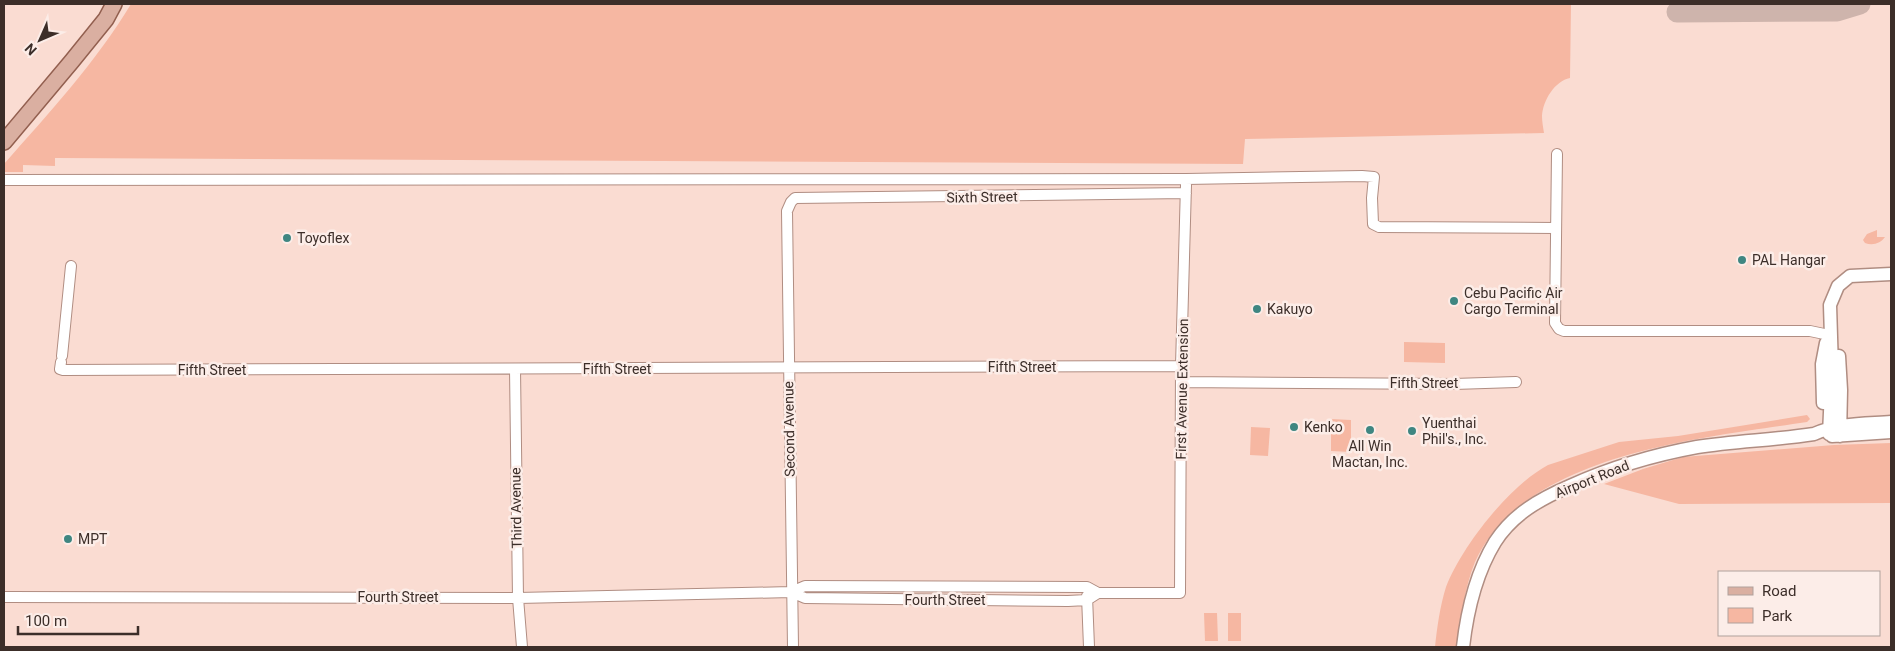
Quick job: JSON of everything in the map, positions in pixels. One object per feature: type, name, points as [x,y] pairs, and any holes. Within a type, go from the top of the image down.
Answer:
[{"type":"main road","points":[[4,142],[72,62],[106,19],[114,4]]},
{"type":"street","points":[[1557,154],[1555,323],[1559,329],[1564,331],[1810,330],[1829,335],[1839,354],[1841,390],[1834,431]]},
{"type":"street","points":[[4,180],[1186,179],[1362,176],[1374,177],[1372,198],[1373,224],[1379,227],[1556,228]]},
{"type":"street","name":"Sixth Street","points":[[787,211],[790,202],[795,198],[1186,189]]},
{"type":"street","name":"First Avenue Extension","points":[[1180,593],[1181,366],[1186,189]]},
{"type":"street","name":"Second Avenue","points":[[787,211],[793,647]]},
{"type":"street","name":"Fifth Street","points":[[71,266],[60,369],[62,370],[1181,366]]},
{"type":"street","points":[[1812,434],[1822,419],[1822,364],[1829,335],[1830,305],[1838,286],[1850,276],[1891,274]]},
{"type":"street","name":"Third Avenue","points":[[515,369],[518,598],[522,647]]},
{"type":"street","name":"Fifth Street","points":[[1181,382],[1454,384],[1516,382]]},
{"type":"street","name":"Airport Road","points":[[1463,647],[1474,589],[1484,564],[1496,542],[1506,529],[1530,506],[1591,476],[1637,460],[1696,448],[1891,422]]},
{"type":"street","name":"Airport Road","points":[[1834,431],[1891,432]]},
{"type":"street","name":"Fourth Street","points":[[4,597],[518,598],[791,592],[805,586],[1087,587],[1098,593],[1180,593]]},
{"type":"street","points":[[901,586],[902,600]]},
{"type":"street","points":[[951,587],[951,600]]},
{"type":"street","points":[[1006,587],[1006,600]]},
{"type":"street","points":[[1068,601],[1069,587]]},
{"type":"street","points":[[1087,587],[1089,647]]},
{"type":"street","name":"Fourth Street","points":[[791,592],[804,598],[1088,600]]},
{"type":"street","points":[[1088,600],[1098,593]]},
{"type":"green space","points":[[131,4],[1571,4],[1570,78],[1559,83],[1547,98],[1542,116],[1544,133],[1245,139],[1243,164],[55,158],[55,166],[23,165],[23,172],[4,172],[4,164],[87,67]]},
{"type":"green space","points":[[1877,230],[1877,237],[1885,237],[1874,244],[1865,243],[1863,240],[1867,234]]},
{"type":"green space","points":[[1404,342],[1445,343],[1445,363],[1404,362]]},
{"type":"green space","points":[[1807,415],[1810,419],[1807,422],[1719,435],[1621,457],[1574,474],[1533,496],[1499,525],[1475,562],[1465,593],[1456,647],[1435,647],[1446,587],[1463,554],[1488,518],[1503,502],[1518,487],[1548,465],[1619,442],[1678,436]]},
{"type":"green space","points":[[1331,419],[1351,420],[1351,452],[1331,451]]},
{"type":"green space","points":[[1251,427],[1270,428],[1268,456],[1250,455]]},
{"type":"green space","points":[[1891,443],[1891,503],[1679,504],[1604,484],[1643,469],[1683,457],[1834,445]]},
{"type":"green space","points":[[1204,613],[1217,613],[1218,641],[1205,641]]},
{"type":"green space","points":[[1228,613],[1241,613],[1241,641],[1228,641]]},
{"type":"taxiway","points":[[1677,12],[1837,11],[1860,4]]},
{"type":"place","name":"Toyoflex","points":[[287,238]]},
{"type":"place","name":"PAL Hangar","points":[[1742,260]]},
{"type":"place","name":"Cebu Pacific Air Cargo Terminal","points":[[1454,301]]},
{"type":"place","name":"Kakuyo","points":[[1257,309]]},
{"type":"place","name":"Kenko","points":[[1294,427]]},
{"type":"place","name":"All Win Mactan, Inc.","points":[[1370,430]]},
{"type":"place","name":"Yuenthai Phil's., Inc.","points":[[1412,431]]},
{"type":"place","name":"MPT","points":[[68,539]]}]
